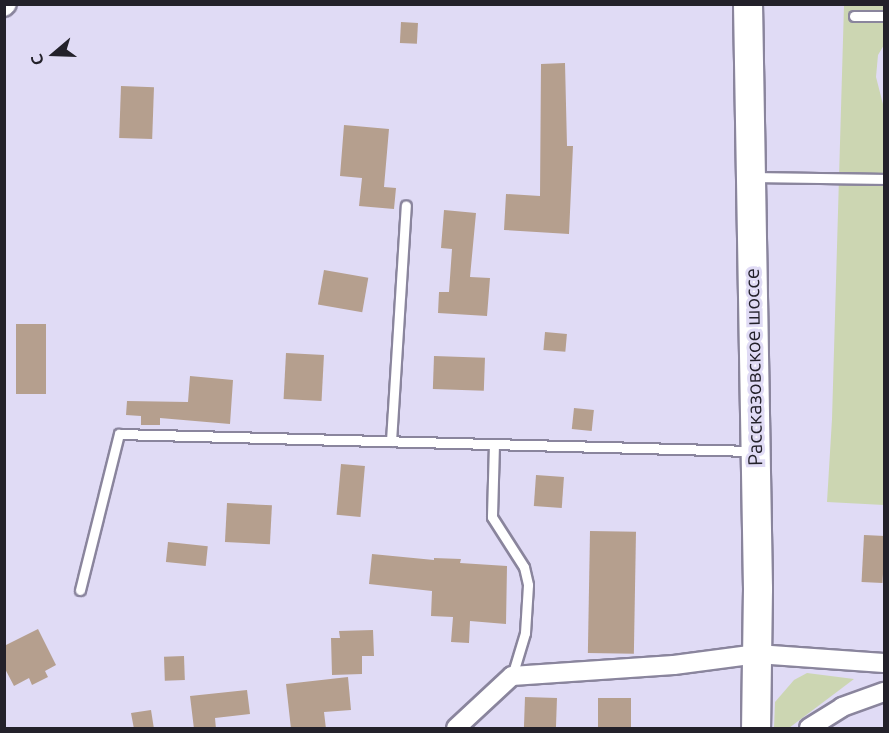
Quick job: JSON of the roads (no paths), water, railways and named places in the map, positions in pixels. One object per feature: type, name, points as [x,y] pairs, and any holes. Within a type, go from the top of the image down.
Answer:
[{"type":"main road","name":"Рассказовское шоссе","points":[[748,4],[755,451],[756,729]]},
{"type":"street","points":[[456,729],[513,676],[674,665],[757,654],[885,663]]},
{"type":"street","points":[[809,729],[842,707],[885,692]]},
{"type":"lane","points":[[854,16],[885,16]]},
{"type":"lane","points":[[750,177],[885,179]]},
{"type":"lane","points":[[391,441],[406,205]]},
{"type":"lane","points":[[80,590],[119,434],[755,451]]},
{"type":"lane","points":[[494,444],[492,517],[524,567],[528,585],[525,633],[513,676]]}]
